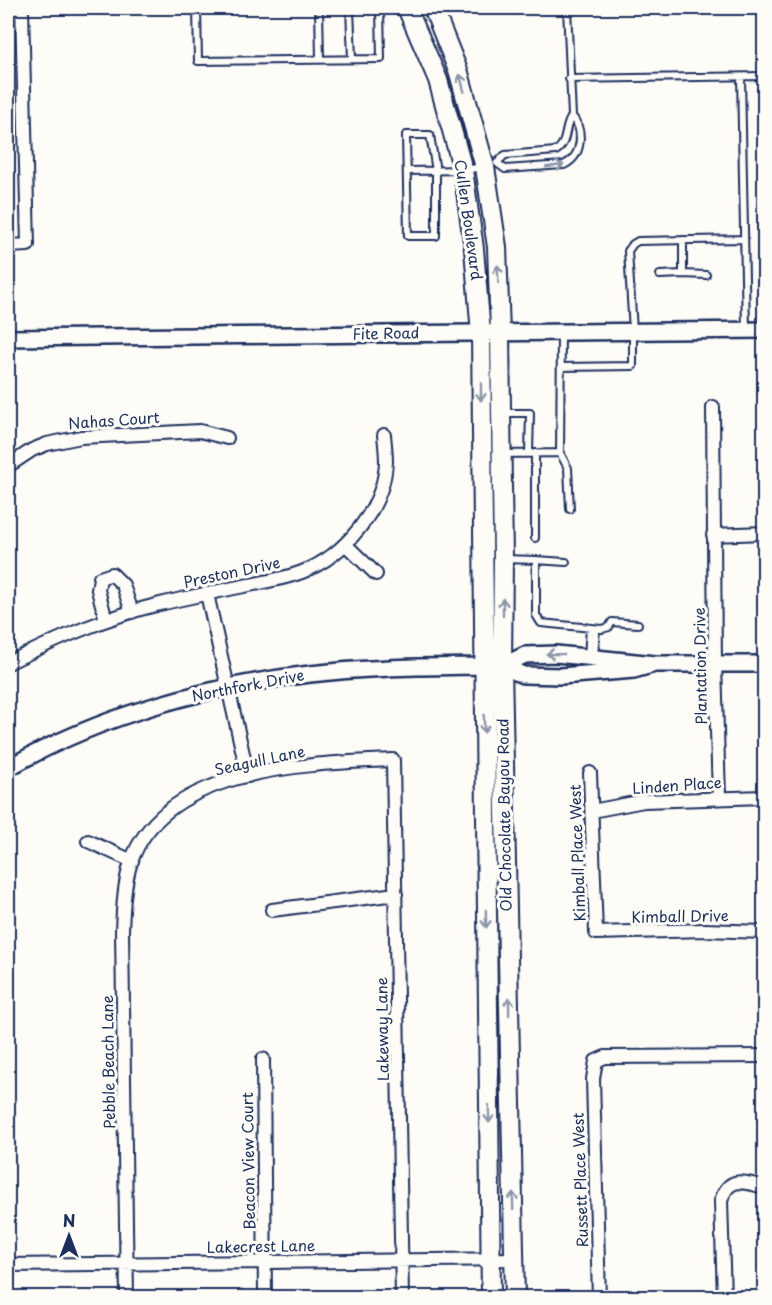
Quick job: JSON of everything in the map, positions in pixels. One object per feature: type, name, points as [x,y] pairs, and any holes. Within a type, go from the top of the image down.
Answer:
[{"type":"main road","name":"Cullen Boulevard","points":[[407,8],[438,80],[463,170],[474,249],[481,334]]},
{"type":"main road","name":"Cullen Boulevard","points":[[433,8],[459,73],[491,165],[500,333]]},
{"type":"main road","name":"Old Chocolate Bayou Road","points":[[500,333],[502,666],[515,1298]]},
{"type":"main road","name":"Old Chocolate Bayou Road","points":[[481,334],[492,1298]]},
{"type":"street","points":[[8,246],[28,245],[22,8]]},
{"type":"street","name":"Fite Road","points":[[8,338],[765,330]]},
{"type":"street","name":"Plantation Drive","points":[[713,407],[713,535],[719,797]]},
{"type":"street","name":"Nahas Court","points":[[8,466],[32,450],[47,444],[81,437],[200,431],[227,438]]},
{"type":"street","name":"Preston Drive","points":[[8,663],[52,641],[105,620],[207,594],[280,579],[303,572],[325,559],[345,544],[362,525],[382,485],[386,462],[384,435]]},
{"type":"street","points":[[713,535],[765,533]]},
{"type":"street","points":[[345,544],[376,574]]},
{"type":"street","points":[[105,620],[98,590],[100,578],[112,574],[123,585],[132,612]]},
{"type":"street","points":[[207,594],[248,776]]},
{"type":"street","name":"Northfork Drive","points":[[502,666],[525,655],[556,654],[655,664],[765,664]]},
{"type":"street","name":"Northfork Drive","points":[[8,768],[105,722],[228,687],[323,673],[409,667],[502,666],[523,675],[561,676],[634,670],[655,664]]},
{"type":"street","name":"Seagull Lane","points":[[148,832],[162,817],[193,794],[248,776],[308,765],[393,760]]},
{"type":"street","name":"Lakeway Lane","points":[[393,760],[402,1298]]},
{"type":"street","name":"Kimball Place West","points":[[590,772],[596,933]]},
{"type":"street","name":"Linden Place","points":[[592,811],[644,801],[765,797]]},
{"type":"street","name":"Pebble Beach Lane","points":[[127,1298],[123,905],[132,861],[148,832]]},
{"type":"street","points":[[88,841],[132,861]]},
{"type":"street","points":[[272,910],[396,894]]},
{"type":"street","name":"Kimball Drive","points":[[596,933],[705,930],[765,932]]},
{"type":"street","name":"Russett Place West","points":[[598,1298],[593,1078],[596,1061],[605,1057],[765,1056]]},
{"type":"street","name":"Beacon View Court","points":[[263,1059],[265,1298]]},
{"type":"street","points":[[724,1298],[721,1201],[725,1190],[731,1183],[744,1182],[765,1187]]},
{"type":"street","name":"Lakecrest Lane","points":[[8,1265],[515,1259]]},
{"type":"lane","points":[[198,8],[198,60],[381,59],[380,8]]},
{"type":"lane","points":[[319,8],[320,60]]},
{"type":"lane","points":[[350,8],[352,59]]},
{"type":"lane","points":[[407,171],[463,170],[491,165],[505,169],[527,168],[564,165],[571,162],[578,148],[580,135],[579,125],[572,116],[567,8]]},
{"type":"lane","points":[[569,79],[765,76]]},
{"type":"lane","points":[[741,77],[746,330]]},
{"type":"lane","points":[[491,165],[504,155],[555,151],[564,143],[567,123],[572,116]]},
{"type":"lane","points":[[406,135],[430,135],[436,171],[436,236],[408,236],[406,135]]},
{"type":"lane","points":[[564,143],[578,148]]},
{"type":"lane","points":[[527,153],[527,168]]},
{"type":"lane","points":[[561,367],[633,366],[628,251],[633,244],[638,241],[744,239]]},
{"type":"lane","points":[[683,240],[683,274]]},
{"type":"lane","points":[[660,275],[706,275]]},
{"type":"lane","points":[[561,333],[560,453],[568,468],[570,509]]},
{"type":"lane","points":[[501,413],[530,413],[535,538]]},
{"type":"lane","points":[[502,454],[560,453]]},
{"type":"lane","points":[[503,559],[566,562]]},
{"type":"lane","points":[[536,560],[536,615],[541,623],[593,628],[609,627],[612,622],[638,624]]},
{"type":"lane","points":[[591,657],[593,628]]}]
